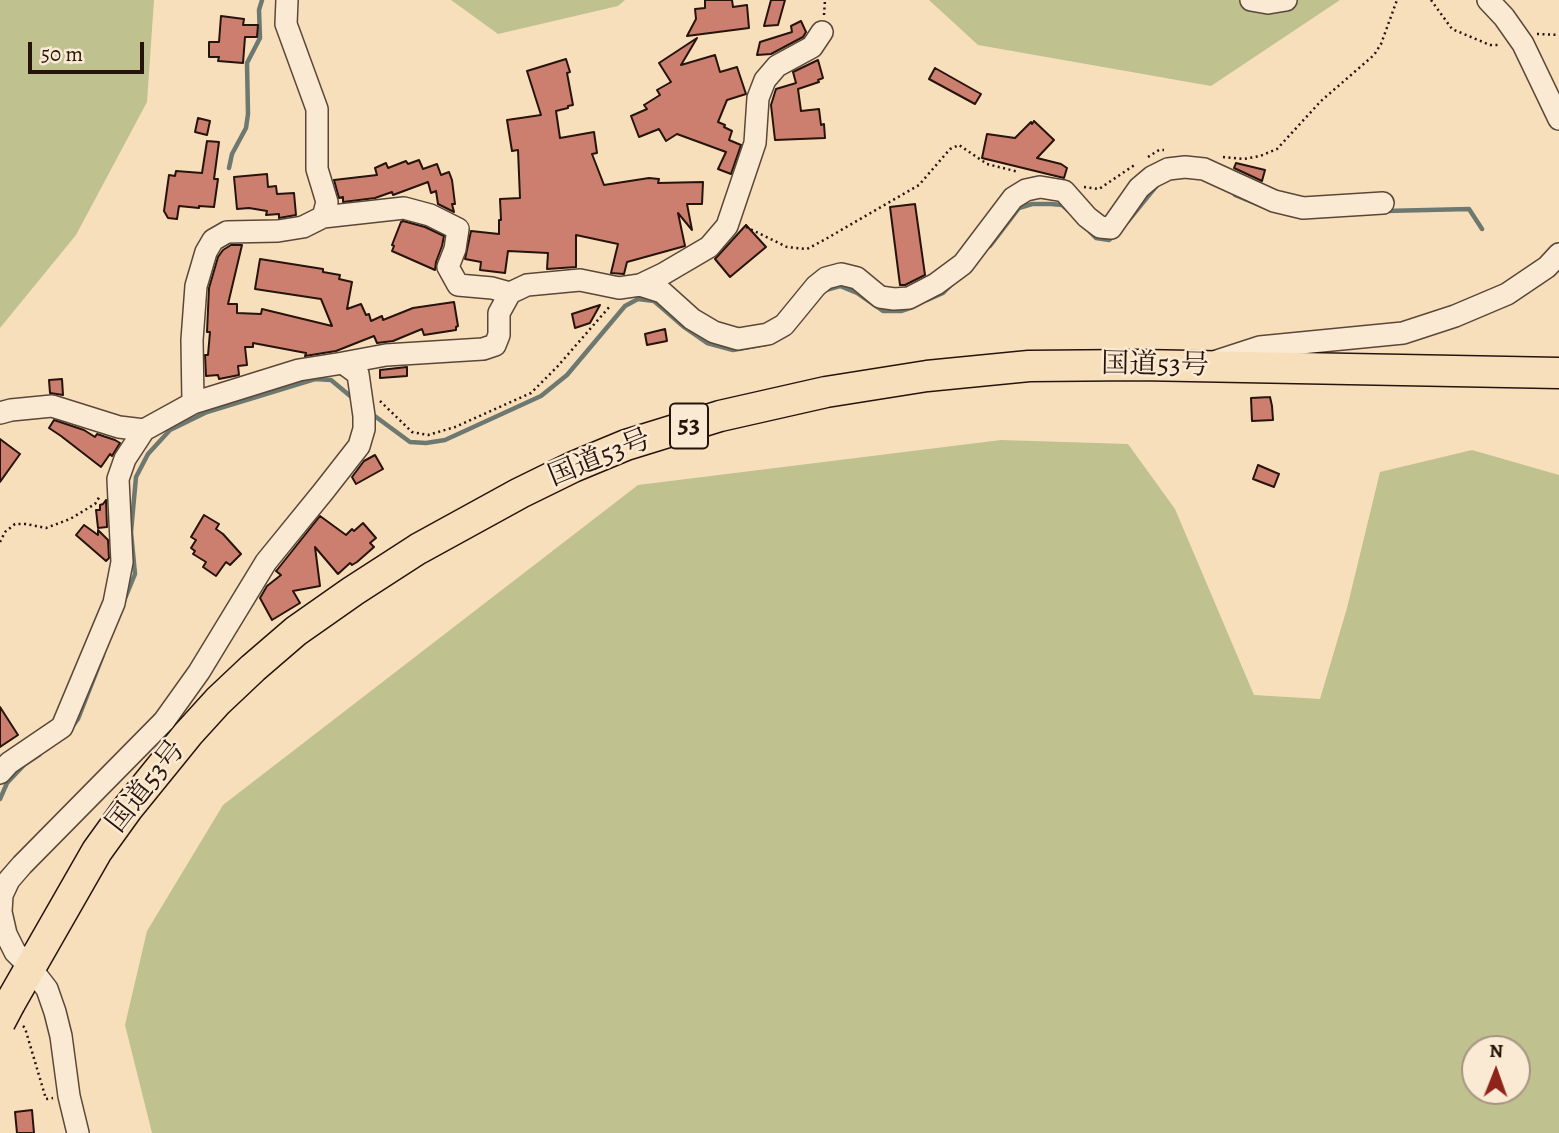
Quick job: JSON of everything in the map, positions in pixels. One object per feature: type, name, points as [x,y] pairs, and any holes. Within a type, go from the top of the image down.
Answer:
[{"type":"highway","name":"国道53号","points":[[9,1016],[30,967],[97,851],[188,734],[227,693],[296,631],[418,549],[508,499],[626,445],[720,416],[826,392],[927,376],[1029,366],[1139,365],[1559,373]]},
{"type":"street","points":[[287,0],[286,24],[317,109],[317,169],[327,202],[323,217]]},
{"type":"street","points":[[1251,0],[1268,3],[1286,0]]},
{"type":"street","points":[[1488,0],[1523,44],[1559,119]]},
{"type":"street","points":[[630,286],[663,274],[709,247],[727,226],[755,143],[758,98],[765,80],[777,66],[812,47],[822,33]]},
{"type":"street","points":[[0,773],[9,763],[62,727],[114,603],[122,562],[118,479],[125,459],[144,430],[193,403],[299,370],[386,355],[483,349],[495,345],[499,335],[499,313],[510,293],[527,285],[580,280],[662,292],[692,319],[714,332],[738,339],[768,334],[784,325],[816,286],[826,278],[841,274],[857,278],[880,297],[894,299],[909,298],[936,284],[963,264],[1013,198],[1026,190],[1042,187],[1064,191],[1087,217],[1100,227],[1111,228],[1139,188],[1152,177],[1168,169],[1185,167],[1204,169],[1274,201],[1303,208],[1383,203]]},
{"type":"street","points":[[193,403],[192,340],[196,285],[206,252],[220,234],[278,231],[303,227],[323,217],[404,208],[430,215],[458,229],[456,248],[447,267],[458,285],[492,288],[510,293]]},
{"type":"street","points":[[1196,367],[1260,347],[1403,333],[1455,316],[1507,294],[1547,267],[1559,254]]},
{"type":"street","points":[[78,1133],[55,1012],[47,989],[15,952],[6,934],[1,912],[2,895],[9,880],[164,721],[199,672],[266,562],[359,446],[364,429],[364,416],[358,374],[343,363]]},
{"type":"street","points":[[0,413],[52,406],[119,427],[144,430]]},
{"type":"path","points":[[1224,157],[1252,158],[1277,149],[1321,101],[1374,55],[1381,44],[1397,0]]},
{"type":"path","points":[[1431,0],[1452,29],[1490,45],[1523,44]]},
{"type":"path","points":[[729,221],[787,247],[807,248],[919,186],[950,149],[959,145],[987,164],[1030,175],[1042,187]]},
{"type":"path","points":[[1064,191],[1084,187],[1099,189],[1159,150],[1172,151]]},
{"type":"path","points":[[360,385],[412,432],[428,435],[455,427],[531,393],[630,286]]},
{"type":"path","points":[[0,542],[5,532],[15,524],[46,528],[70,519],[95,504],[108,486],[118,479]]},
{"type":"path","points":[[9,1016],[25,1027],[46,1099],[69,1096]]},
{"type":"green space","points":[[0,0],[154,0],[147,102],[76,235],[0,328]]},
{"type":"green space","points":[[451,0],[625,0],[618,6],[498,34]]},
{"type":"green space","points":[[929,0],[1340,0],[1211,86],[978,45]]},
{"type":"green space","points":[[1001,440],[1128,444],[1175,509],[1254,695],[1320,699],[1347,608],[1380,472],[1472,450],[1559,475],[1559,1133],[152,1133],[125,1025],[147,931],[223,805],[638,485]]},
{"type":"building","points":[[705,0],[732,0],[733,7],[747,5],[749,28],[687,36],[696,19],[695,9],[705,8]]},
{"type":"building","points":[[771,0],[785,0],[778,25],[764,26]]},
{"type":"building","points":[[221,16],[244,19],[243,25],[258,25],[257,37],[245,37],[243,63],[218,61],[219,57],[209,57],[209,42],[219,42]]},
{"type":"building","points":[[801,21],[806,32],[803,37],[771,54],[757,55],[760,42],[792,32],[791,26]]},
{"type":"building","points":[[697,38],[681,65],[715,55],[720,72],[737,67],[746,94],[727,100],[718,122],[732,131],[729,140],[741,145],[731,174],[718,169],[726,152],[677,134],[666,141],[659,129],[639,137],[631,116],[647,109],[644,105],[660,95],[657,90],[671,82],[659,63]]},
{"type":"building","points":[[566,59],[573,105],[556,111],[560,138],[594,132],[597,153],[592,154],[604,185],[649,178],[659,179],[658,183],[703,182],[702,204],[687,204],[692,230],[678,213],[685,246],[627,262],[624,274],[611,273],[618,244],[576,235],[576,267],[547,269],[548,253],[508,251],[505,273],[480,270],[481,262],[465,259],[471,231],[499,234],[500,199],[520,198],[518,150],[512,151],[507,120],[541,115],[527,71]]},
{"type":"building","points":[[818,60],[823,78],[798,89],[801,111],[819,109],[825,138],[775,140],[771,105],[776,89],[796,83],[793,72]]},
{"type":"building","points":[[935,68],[981,94],[975,104],[929,79]]},
{"type":"building","points":[[198,118],[210,121],[207,135],[195,132]]},
{"type":"building","points":[[1034,121],[1054,140],[1037,158],[1067,168],[1064,178],[982,158],[987,134],[1015,138]]},
{"type":"building","points":[[207,141],[219,142],[214,179],[218,179],[214,207],[179,206],[177,219],[168,218],[164,211],[169,175],[175,176],[176,171],[202,173]]},
{"type":"building","points":[[419,160],[423,169],[437,164],[441,175],[449,172],[454,212],[438,204],[436,191],[431,193],[428,182],[393,195],[392,192],[375,198],[343,202],[343,197],[339,198],[334,180],[377,175],[375,168],[386,163],[388,168],[406,161],[408,164]]},
{"type":"building","points":[[1236,163],[1265,170],[1262,181],[1234,168]]},
{"type":"building","points":[[267,174],[268,187],[276,186],[277,194],[294,193],[296,215],[279,218],[279,214],[266,215],[267,211],[237,209],[234,177]]},
{"type":"building","points":[[915,204],[925,275],[900,285],[890,207]]},
{"type":"building","points":[[403,221],[444,236],[435,270],[392,251]]},
{"type":"building","points":[[746,225],[766,247],[730,277],[715,259]]},
{"type":"building","points":[[231,245],[242,245],[228,304],[237,304],[237,313],[261,314],[262,309],[332,326],[321,299],[255,289],[260,259],[323,269],[323,272],[340,275],[339,279],[352,282],[347,309],[361,304],[371,321],[382,316],[383,320],[413,308],[454,302],[458,326],[456,330],[424,335],[422,329],[393,341],[377,343],[374,336],[336,351],[305,356],[306,353],[253,343],[253,347],[245,347],[247,365],[238,366],[239,375],[219,379],[218,375],[206,376],[205,355],[208,355],[210,332],[207,332],[209,288],[218,257]]},
{"type":"building","points":[[600,305],[590,323],[575,328],[572,314]]},
{"type":"building","points":[[665,329],[667,341],[647,345],[645,334]]},
{"type":"building","points":[[407,367],[407,376],[380,378],[380,370]]},
{"type":"building","points":[[62,379],[63,395],[50,393],[49,380]]},
{"type":"building","points":[[1270,397],[1273,420],[1252,421],[1251,398]]},
{"type":"building","points":[[54,420],[84,430],[95,437],[97,434],[120,443],[101,467],[49,428]]},
{"type":"building","points":[[0,439],[20,454],[0,482]]},
{"type":"building","points":[[375,455],[383,469],[356,484],[352,477],[364,461]]},
{"type":"building","points":[[1258,465],[1279,474],[1274,487],[1253,479]]},
{"type":"building","points":[[106,500],[107,527],[98,528],[96,510],[100,510],[100,505]]},
{"type":"building","points":[[204,515],[219,524],[216,529],[241,554],[230,565],[226,562],[216,576],[203,567],[206,562],[193,554],[195,551],[191,548],[196,540],[191,537]]},
{"type":"building","points":[[320,516],[346,535],[363,523],[376,538],[370,543],[374,547],[338,574],[315,547],[320,586],[293,591],[300,603],[272,620],[260,598],[267,586],[281,575],[276,571]]},
{"type":"building","points":[[84,525],[98,535],[98,530],[108,540],[109,558],[106,561],[76,535]]},
{"type":"building","points":[[0,707],[18,735],[0,747]]},
{"type":"building","points":[[32,1110],[34,1133],[17,1133],[15,1112]]},
{"type":"waterway","points":[[229,168],[232,154],[246,128],[247,63],[260,38],[259,10],[262,0]]},
{"type":"waterway","points":[[1128,221],[1158,184]]},
{"type":"waterway","points":[[1235,195],[1262,206]]},
{"type":"waterway","points":[[990,246],[1019,208],[1032,204],[1051,204],[1062,205],[1069,211]]},
{"type":"waterway","points":[[1385,211],[1469,209],[1482,229]]},
{"type":"waterway","points":[[1090,232],[1096,238],[1109,240],[1115,235]]},
{"type":"waterway","points":[[927,300],[943,293],[952,284]]},
{"type":"waterway","points":[[826,290],[840,286],[857,293],[883,311],[910,308]]},
{"type":"waterway","points":[[372,414],[410,442],[445,440],[541,396],[567,375],[625,306],[638,299],[654,301],[707,343],[733,350],[766,344]]},
{"type":"waterway","points":[[124,601],[135,574],[131,532],[136,477],[148,454],[170,430],[207,412],[315,379],[331,380],[355,400]]},
{"type":"waterway","points":[[72,727],[78,719],[103,655]]},
{"type":"waterway","points":[[0,799],[7,783],[24,765],[39,755]]}]
